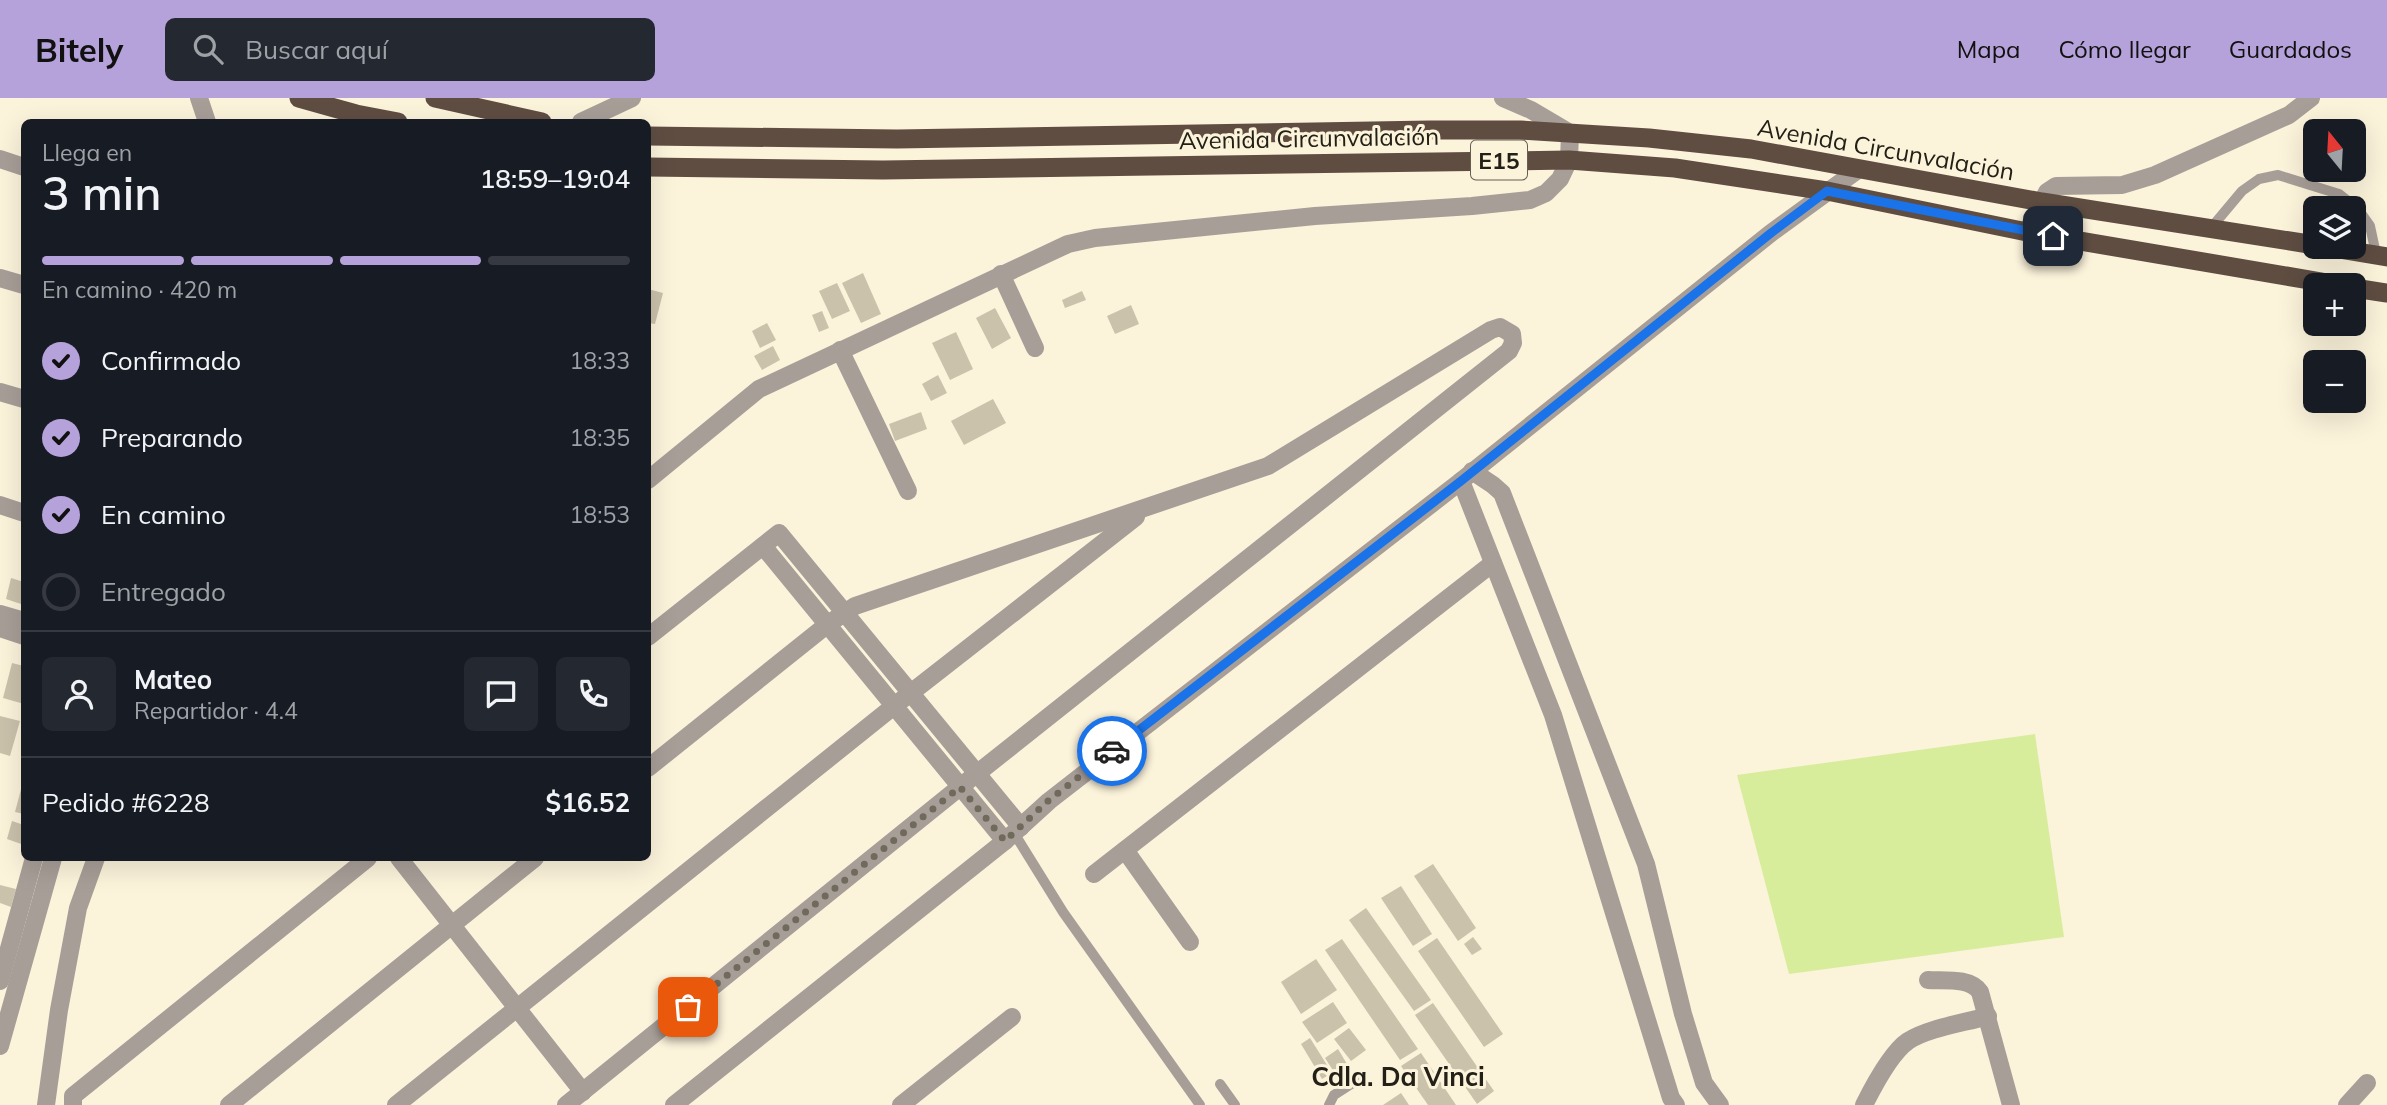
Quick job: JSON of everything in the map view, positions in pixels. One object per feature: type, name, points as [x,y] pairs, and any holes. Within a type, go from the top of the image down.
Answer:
[{"type":"highway","points":[[299,98],[353,118]]},
{"type":"highway","points":[[435,98],[529,119]]},
{"type":"highway","name":"Avenida Circunvalación","points":[[651,136],[897,139],[1430,130],[1570,133],[1649,138],[1751,149],[2042,202],[2303,243]]},
{"type":"highway","name":"Avenida Circunvalación","points":[[651,167],[883,170],[1569,160],[1675,168],[1827,191],[2028,232],[2303,279]]},
{"type":"highway","points":[[2366,290],[2387,293]]},
{"type":"street","points":[[199,98],[206,119]]},
{"type":"street","points":[[587,119],[632,98]]},
{"type":"street","points":[[651,478],[758,389],[1068,244],[1095,238],[1315,216],[1530,200],[1546,192],[1560,179],[1569,160],[1570,133],[1531,110],[1503,98]]},
{"type":"street","points":[[2028,232],[2048,192],[2056,186],[2122,185],[2155,175],[2289,115],[2311,98]]},
{"type":"street","points":[[0,159],[21,166]]},
{"type":"street","points":[[674,1105],[1013,834],[1048,801],[1466,476],[1771,233],[1859,169]]},
{"type":"street","points":[[1001,274],[1035,348]]},
{"type":"street","points":[[0,278],[21,284]]},
{"type":"street","points":[[566,1105],[960,787],[1509,351],[1513,343],[1512,334],[1500,327],[1491,330],[1268,466],[855,606],[828,624],[651,766]]},
{"type":"street","points":[[840,350],[908,491]]},
{"type":"street","points":[[0,392],[21,398]]},
{"type":"street","points":[[1466,476],[1493,563],[1553,715],[1669,1103]]},
{"type":"street","points":[[1466,476],[1493,485],[1502,493],[1646,864],[1704,1083],[1720,1105]]},
{"type":"street","points":[[0,505],[21,512]]},
{"type":"street","points":[[396,1105],[894,706],[1147,509]]},
{"type":"street","points":[[651,635],[779,533],[976,775],[1013,834]]},
{"type":"street","points":[[762,546],[960,787],[1013,834]]},
{"type":"street","points":[[1094,874],[1493,563]]},
{"type":"street","points":[[0,614],[21,620]]},
{"type":"street","points":[[0,628],[21,635]]},
{"type":"street","points":[[1125,850],[1190,942]]},
{"type":"street","points":[[46,1105],[59,1010],[78,908],[95,861]]},
{"type":"street","points":[[73,1105],[73,1096],[364,861]]},
{"type":"street","points":[[401,861],[583,1092]]},
{"type":"street","points":[[229,1105],[531,861]]},
{"type":"street","points":[[0,981],[32,863],[51,865],[0,1046]]},
{"type":"street","points":[[1928,980],[1970,982],[1980,992],[2011,1105]]},
{"type":"street","points":[[1864,1105],[1897,1052],[1907,1042],[1919,1035],[1988,1016]]},
{"type":"street","points":[[901,1105],[1012,1017]]},
{"type":"street","points":[[2347,1105],[2367,1083]]},
{"type":"lane","points":[[2210,229],[2242,191],[2259,179],[2278,175],[2339,194],[2358,209],[2370,226],[2382,256]]},
{"type":"lane","points":[[1013,834],[1063,912],[1199,1105]]},
{"type":"lane","points":[[1329,1105],[1334,1095],[1362,1077]]},
{"type":"lane","points":[[1220,1084],[1235,1105]]},
{"type":"green space","points":[[2035,734],[2064,937],[1789,974],[1737,775]]},
{"type":"building","points":[[863,273],[881,314],[861,323],[842,283]]},
{"type":"building","points":[[837,283],[850,311],[832,319],[819,291]]},
{"type":"building","points":[[651,290],[663,293],[655,324],[651,323]]},
{"type":"building","points":[[1082,291],[1086,300],[1065,308],[1062,300]]},
{"type":"building","points":[[1131,305],[1139,324],[1115,334],[1107,316]]},
{"type":"building","points":[[995,308],[1011,338],[992,349],[976,318]]},
{"type":"building","points":[[822,311],[829,328],[819,332],[812,315]]},
{"type":"building","points":[[767,323],[776,340],[760,348],[752,331]]},
{"type":"building","points":[[956,332],[973,369],[950,380],[932,343]]},
{"type":"building","points":[[773,346],[780,360],[762,370],[754,356]]},
{"type":"building","points":[[938,375],[947,393],[931,401],[922,384]]},
{"type":"building","points":[[993,399],[1006,423],[964,445],[951,421]]},
{"type":"building","points":[[921,412],[927,429],[895,441],[889,424]]},
{"type":"building","points":[[11,578],[21,581],[21,604],[6,599]]},
{"type":"building","points":[[12,663],[21,665],[21,703],[3,698]]},
{"type":"building","points":[[0,716],[20,721],[10,756],[0,753]]},
{"type":"building","points":[[21,789],[21,813],[15,812]]},
{"type":"building","points":[[12,821],[21,824],[21,844],[7,839]]},
{"type":"building","points":[[1433,864],[1476,928],[1458,941],[1414,876]]},
{"type":"building","points":[[0,885],[16,889],[11,907],[0,903]]},
{"type":"building","points":[[1401,886],[1432,934],[1413,946],[1381,898]]},
{"type":"building","points":[[1366,908],[1431,1000],[1414,1011],[1349,920]]},
{"type":"building","points":[[1473,937],[1482,949],[1472,955],[1464,944]]},
{"type":"building","points":[[1437,938],[1503,1034],[1484,1047],[1418,951]]},
{"type":"building","points":[[1342,939],[1418,1049],[1400,1060],[1325,950]]},
{"type":"building","points":[[1316,959],[1337,990],[1301,1014],[1281,982]]},
{"type":"building","points":[[1333,1002],[1347,1023],[1317,1043],[1302,1022]]},
{"type":"building","points":[[1433,1003],[1494,1091],[1477,1104],[1415,1015]]},
{"type":"building","points":[[1349,1028],[1366,1050],[1351,1061],[1334,1039]]},
{"type":"building","points":[[1310,1038],[1332,1073],[1322,1079],[1301,1044]]},
{"type":"building","points":[[1338,1049],[1347,1064],[1334,1072],[1325,1058]]},
{"type":"building","points":[[1421,1053],[1456,1105],[1428,1105],[1401,1066]]},
{"type":"building","points":[[1401,1093],[1409,1105],[1383,1105]]},
{"type":"way so far","points":[[688,1007],[960,787],[1005,841],[1048,801],[1112,751]]},
{"type":"district","name":"Cdla. Da Vinci","points":[[1398,1076]]},
{"type":"route","points":[[1112,751],[1567,398],[1827,191],[2053,236]]}]
